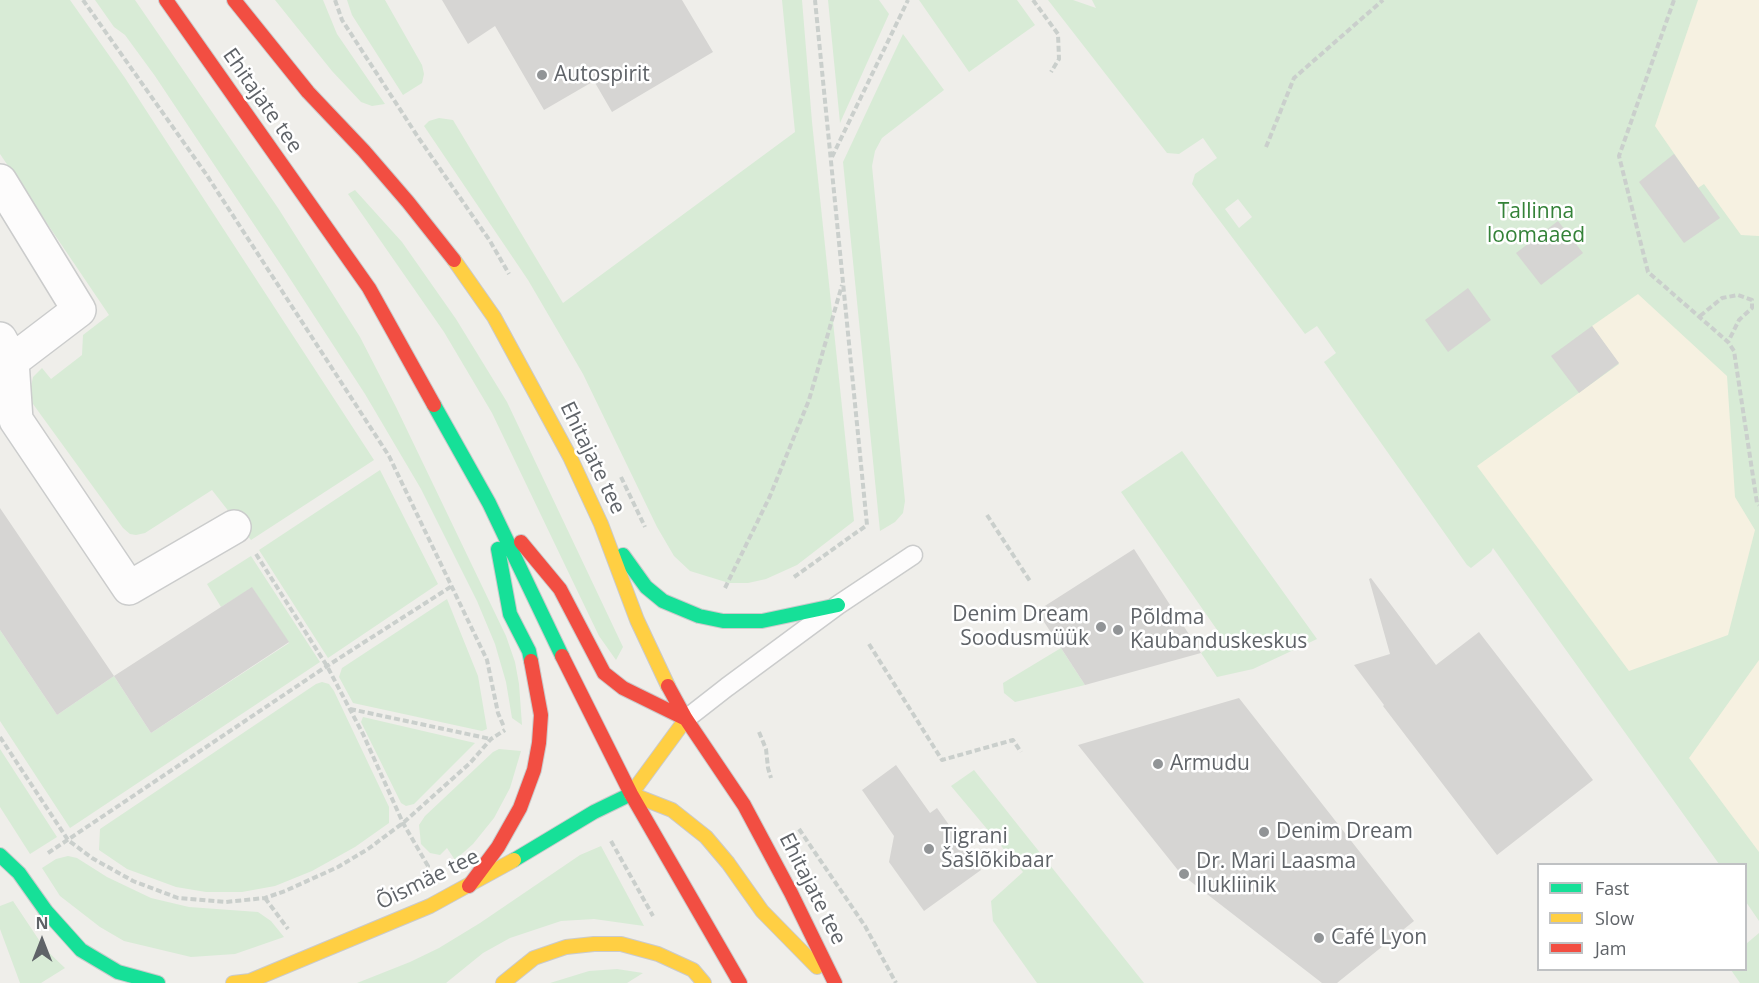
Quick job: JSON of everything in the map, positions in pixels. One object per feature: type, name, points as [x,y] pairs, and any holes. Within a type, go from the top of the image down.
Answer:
[{"type":"main road","name":"Ehitajate tee","points":[[166,0],[369,288],[489,503],[578,691],[631,794],[740,983]]},
{"type":"main road","name":"Ehitajate tee","points":[[234,0],[308,92],[408,202],[494,317],[570,457],[601,524],[637,620],[669,688],[686,720],[744,805],[791,893],[834,983]]},
{"type":"main road","points":[[489,503],[560,589],[604,674],[623,688],[686,720],[631,794],[672,810],[706,837],[762,911],[834,983]]},
{"type":"main road","points":[[469,886],[498,847],[520,808],[534,770],[541,715],[529,651],[510,614],[489,503]]},
{"type":"main road","points":[[601,524],[646,587],[663,601],[699,616],[723,621],[762,621],[838,605]]},
{"type":"main road","name":"Õismäe tee","points":[[233,983],[250,981],[430,906],[469,886],[594,812],[631,794]]},
{"type":"main road","points":[[0,855],[19,873],[46,911],[81,950],[118,972],[158,983]]},
{"type":"main road","points":[[503,983],[534,958],[566,947],[594,944],[621,944],[658,954],[693,970],[704,983]]},
{"type":"street","points":[[0,181],[79,310],[6,350],[16,420],[129,588],[243,537]]},
{"type":"lane","points":[[686,720],[838,605],[913,555]]},
{"type":"path","points":[[83,0],[206,174],[388,456],[487,660],[498,713],[506,730],[516,735]]},
{"type":"path","points":[[790,580],[867,525],[815,0]]},
{"type":"path","points":[[832,157],[908,0]]},
{"type":"path","points":[[1033,0],[1059,34],[1059,59],[1051,72]]},
{"type":"path","points":[[1266,147],[1294,78],[1383,0]]},
{"type":"path","points":[[1674,0],[1619,156],[1648,272],[1700,316],[1728,342],[1734,351],[1759,505]]},
{"type":"path","points":[[731,592],[723,591],[770,496],[809,400],[843,282]]},
{"type":"path","points":[[1700,316],[1722,298],[1738,295],[1752,300],[1752,308],[1739,320],[1728,342]]},
{"type":"path","points":[[987,515],[1030,581]]},
{"type":"path","points":[[243,537],[327,666],[350,709],[404,824],[428,866],[418,871]]},
{"type":"path","points":[[68,840],[327,666],[452,586]]},
{"type":"path","points":[[869,644],[942,760],[1013,740],[1021,752]]},
{"type":"path","points":[[350,709],[492,739]]},
{"type":"path","points":[[0,737],[68,840],[92,858],[133,881],[178,898],[226,902],[265,898],[338,867],[404,824],[470,763],[492,739],[506,730]]},
{"type":"path","points":[[759,732],[766,749],[773,786]]},
{"type":"path","points":[[795,823],[865,926],[896,983]]},
{"type":"path","points":[[610,841],[663,932],[658,954]]},
{"type":"path","points":[[265,898],[289,929]]},
{"type":"green space","points":[[0,0],[70,0],[125,78],[374,460],[251,540],[212,490],[145,533],[130,534],[123,528],[33,404],[30,391],[33,377],[42,368],[51,379],[82,355],[83,335],[109,315],[0,154]]},
{"type":"green space","points":[[95,0],[135,0],[278,208],[360,337],[506,636],[515,662],[519,684],[522,725],[512,718],[506,682],[495,644],[477,601],[421,489],[365,394],[155,76],[125,35],[114,27]]},
{"type":"green space","points":[[275,0],[323,0],[337,34],[385,104],[372,106],[361,102],[332,71]]},
{"type":"green space","points":[[347,0],[385,0],[422,65],[424,74],[422,83],[403,95],[352,15]]},
{"type":"green space","points":[[782,0],[802,0],[812,122],[854,521],[797,565],[766,579],[748,583],[729,583],[690,571],[674,556],[657,527],[583,374],[528,280],[424,126],[429,121],[439,118],[453,120],[563,303],[795,132]]},
{"type":"green space","points":[[828,0],[879,0],[889,14],[840,123]]},
{"type":"green space","points":[[919,0],[1017,0],[1035,25],[969,72]]},
{"type":"green space","name":"Tallinna loomaaed","points":[[1048,0],[1073,0],[1096,8],[1092,0],[1759,0],[1759,921],[1747,903],[1747,863],[1718,863],[1493,548],[1471,568],[1467,565],[1324,362],[1336,353],[1317,326],[1305,334],[1192,184],[1195,174],[1217,158],[1203,138],[1179,154],[1167,153]],"holes":[[[1238,199],[1252,217],[1239,228],[1225,209]]]},
{"type":"green space","points":[[903,34],[944,90],[882,138],[875,151],[872,166],[905,501],[903,513],[895,522],[880,531],[843,162]]},
{"type":"green space","points":[[355,190],[402,242],[456,319],[507,402],[623,647],[616,660],[599,636],[492,413],[444,332],[348,194]]},
{"type":"green space","points":[[1182,451],[1317,639],[1253,669],[1217,677],[1201,653],[1222,637],[1121,492]]},
{"type":"green space","points":[[380,470],[438,584],[328,658],[259,550]]},
{"type":"green space","points":[[251,556],[320,662],[70,828],[0,721],[0,630],[57,715],[114,676],[151,733],[289,643],[252,588],[221,607],[207,584]]},
{"type":"green space","points":[[447,599],[478,676],[487,729],[482,731],[353,703],[339,677],[342,668]]},
{"type":"green space","points":[[1061,648],[1085,685],[1015,702],[1004,693],[1003,683]]},
{"type":"green space","points":[[322,682],[329,684],[334,691],[389,807],[389,823],[355,847],[312,871],[275,886],[242,892],[206,892],[176,887],[127,869],[99,850],[100,829]]},
{"type":"green space","points":[[363,717],[475,743],[414,804],[406,806],[401,803],[361,722]]},
{"type":"green space","points":[[0,749],[57,837],[30,854],[0,807]]},
{"type":"green space","points":[[499,749],[521,751],[510,788],[494,818],[473,844],[455,860],[447,848],[440,855],[430,853],[421,844],[419,825],[425,816],[493,752]]},
{"type":"green space","points":[[974,770],[1144,983],[1037,983],[993,921],[991,901],[1023,872],[951,786]]},
{"type":"green space","points":[[601,846],[644,926],[594,919],[561,921],[510,938],[483,953],[446,983],[357,983],[439,948],[580,855]]},
{"type":"green space","points":[[68,856],[77,858],[107,877],[151,898],[189,907],[258,912],[271,921],[284,937],[235,954],[191,957],[124,941],[100,927],[60,896],[42,868],[56,859]]},
{"type":"green space","points":[[13,901],[45,949],[65,968],[41,983],[20,983],[0,929],[0,906]]},
{"type":"green space","points":[[1759,933],[1759,983],[1740,983],[1732,971],[1747,971],[1747,943]]},
{"type":"green space","points":[[617,969],[643,973],[627,983],[550,983],[589,971]]},
{"type":"sand","points":[[1698,0],[1759,0],[1759,236],[1741,235],[1704,184],[1698,188],[1655,126]]},
{"type":"sand","points":[[1638,294],[1727,376],[1735,497],[1755,530],[1728,635],[1629,671],[1477,466],[1619,364],[1592,326]]},
{"type":"sand","points":[[1759,660],[1759,852],[1689,758]]},
{"type":"building","points":[[442,0],[682,0],[713,52],[612,112],[594,81],[544,110],[495,26],[468,44]]},
{"type":"building","points":[[1674,154],[1720,218],[1684,243],[1639,182]]},
{"type":"building","points":[[1558,221],[1583,253],[1541,285],[1516,253]]},
{"type":"building","points":[[1468,288],[1491,320],[1448,352],[1425,320]]},
{"type":"building","points":[[1592,326],[1619,363],[1579,393],[1551,356]]},
{"type":"building","points":[[0,508],[114,676],[57,715],[0,630]]},
{"type":"building","name":"Põldma Kaubanduskeskus","points":[[1134,549],[1201,653],[1085,685],[1037,611]]},
{"type":"building","points":[[1371,578],[1436,665],[1479,632],[1593,780],[1497,855],[1354,665],[1390,654],[1369,579]]},
{"type":"building","points":[[252,587],[289,642],[151,733],[114,676]]},
{"type":"building","points":[[1239,698],[1414,921],[1337,983],[1322,983],[1181,874],[1078,745]]},
{"type":"building","name":"Tigrani Šašlõkibaar","points":[[896,765],[930,813],[937,808],[981,870],[924,911],[889,862],[894,836],[862,790]]},
{"type":"traffic: fast","points":[[434,405],[489,503],[562,656]]},
{"type":"traffic: fast","points":[[498,549],[510,614],[529,651],[531,661]]},
{"type":"traffic: fast","points":[[623,555],[646,587],[663,601],[699,616],[723,621],[762,621],[838,605]]},
{"type":"traffic: fast","points":[[514,860],[594,812],[631,794]]},
{"type":"traffic: fast","points":[[0,855],[19,873],[46,911],[81,950],[118,972],[158,983]]},
{"type":"traffic: slow","points":[[454,260],[494,317],[570,457],[601,524],[637,620],[668,686]]},
{"type":"traffic: slow","points":[[631,794],[686,719]]},
{"type":"traffic: slow","points":[[631,794],[672,810],[706,837],[728,863],[762,911],[817,967]]},
{"type":"traffic: slow","points":[[233,983],[250,981],[430,906],[514,860]]},
{"type":"traffic: slow","points":[[503,983],[534,958],[566,947],[594,944],[621,944],[658,954],[693,970],[704,983]]},
{"type":"traffic: jam","points":[[166,0],[369,288],[434,405]]},
{"type":"traffic: jam","points":[[234,0],[308,92],[364,151],[454,260]]},
{"type":"traffic: jam","points":[[521,542],[560,589],[604,673],[623,688],[686,719]]},
{"type":"traffic: jam","points":[[562,656],[631,794],[740,983]]},
{"type":"traffic: jam","points":[[469,886],[498,847],[520,808],[534,770],[541,715],[531,661]]},
{"type":"traffic: jam","points":[[668,686],[686,719],[744,805],[835,983]]},
{"type":"place","name":"Autospirit","points":[[542,75]]},
{"type":"place","name":"Denim Dream Soodusmüük","points":[[1101,627]]},
{"type":"place","name":"Põldma Kaubanduskeskus","points":[[1118,630]]},
{"type":"place","name":"Armudu","points":[[1158,764]]},
{"type":"place","name":"Denim Dream","points":[[1264,832]]},
{"type":"place","name":"Tigrani Šašlõkibaar","points":[[929,849]]},
{"type":"place","name":"Dr. Mari Laasma Ilukliinik","points":[[1184,874]]},
{"type":"place","name":"Café Lyon","points":[[1319,938]]}]
